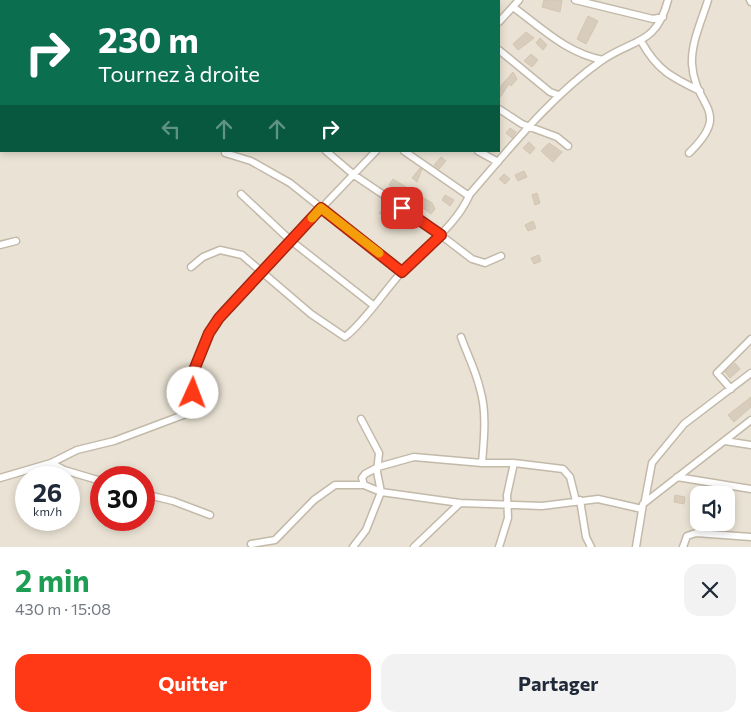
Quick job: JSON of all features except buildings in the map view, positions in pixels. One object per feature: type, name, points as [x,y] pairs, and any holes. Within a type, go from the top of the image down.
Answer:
[{"type":"street","points":[[500,18],[519,0]]},
{"type":"street","points":[[575,0],[647,18],[663,17]]},
{"type":"street","points":[[191,266],[208,255],[225,249],[249,259],[260,272],[311,314],[345,337],[402,272],[441,235],[463,209],[470,194],[558,95],[603,60],[641,41],[654,32],[663,17],[668,0]]},
{"type":"street","points":[[688,154],[710,129],[709,114],[692,66],[692,54],[708,0]]},
{"type":"street","points":[[513,7],[557,41],[588,57],[603,60]]},
{"type":"street","points":[[641,41],[654,63],[666,74],[700,91]]},
{"type":"street","points":[[500,51],[550,92],[558,95]]},
{"type":"street","points":[[500,110],[522,124],[557,137],[568,146]]},
{"type":"street","points":[[225,152],[265,168],[321,208],[402,272]]},
{"type":"street","points":[[327,152],[354,175],[480,262],[486,263],[501,256]]},
{"type":"street","points":[[0,478],[51,463],[77,450],[114,440],[186,414],[191,406],[194,385],[192,375],[209,333],[224,310],[375,152]]},
{"type":"street","points":[[405,152],[466,194],[470,194]]},
{"type":"street","points":[[479,152],[490,160],[498,162]]},
{"type":"street","points":[[241,194],[290,240],[373,306]]},
{"type":"street","points":[[0,246],[16,241]]},
{"type":"street","points":[[461,337],[483,401],[482,463]]},
{"type":"street","points":[[731,389],[717,373],[751,339]]},
{"type":"street","points":[[636,547],[652,463],[684,424],[751,373]]},
{"type":"street","points":[[353,547],[366,530],[382,492],[378,478],[380,453],[361,420]]},
{"type":"street","points":[[251,544],[275,540],[330,486],[364,485],[382,492],[460,502],[554,506],[598,499],[643,506],[751,420]]},
{"type":"street","points":[[725,441],[751,445]]},
{"type":"street","points":[[364,485],[362,478],[365,474],[378,467],[414,457],[482,463],[514,463],[563,469],[570,477],[591,547]]},
{"type":"street","points":[[51,463],[64,470],[90,478]]},
{"type":"street","points":[[499,547],[506,526],[507,505],[514,463]]},
{"type":"street","points":[[678,478],[751,489]]},
{"type":"street","points":[[155,497],[173,501],[210,515]]},
{"type":"street","points":[[414,547],[460,502]]},
{"type":"street","points":[[683,547],[687,536],[696,533],[751,537]]},
{"type":"shaded area","points":[[500,0],[751,0],[751,547],[0,547],[0,152],[500,152]]},
{"type":"slow traffic","points":[[312,218],[321,208],[379,253]]},
{"type":"route","points":[[193,393],[192,375],[209,333],[224,310],[321,208],[402,272],[441,235],[402,208]]}]
